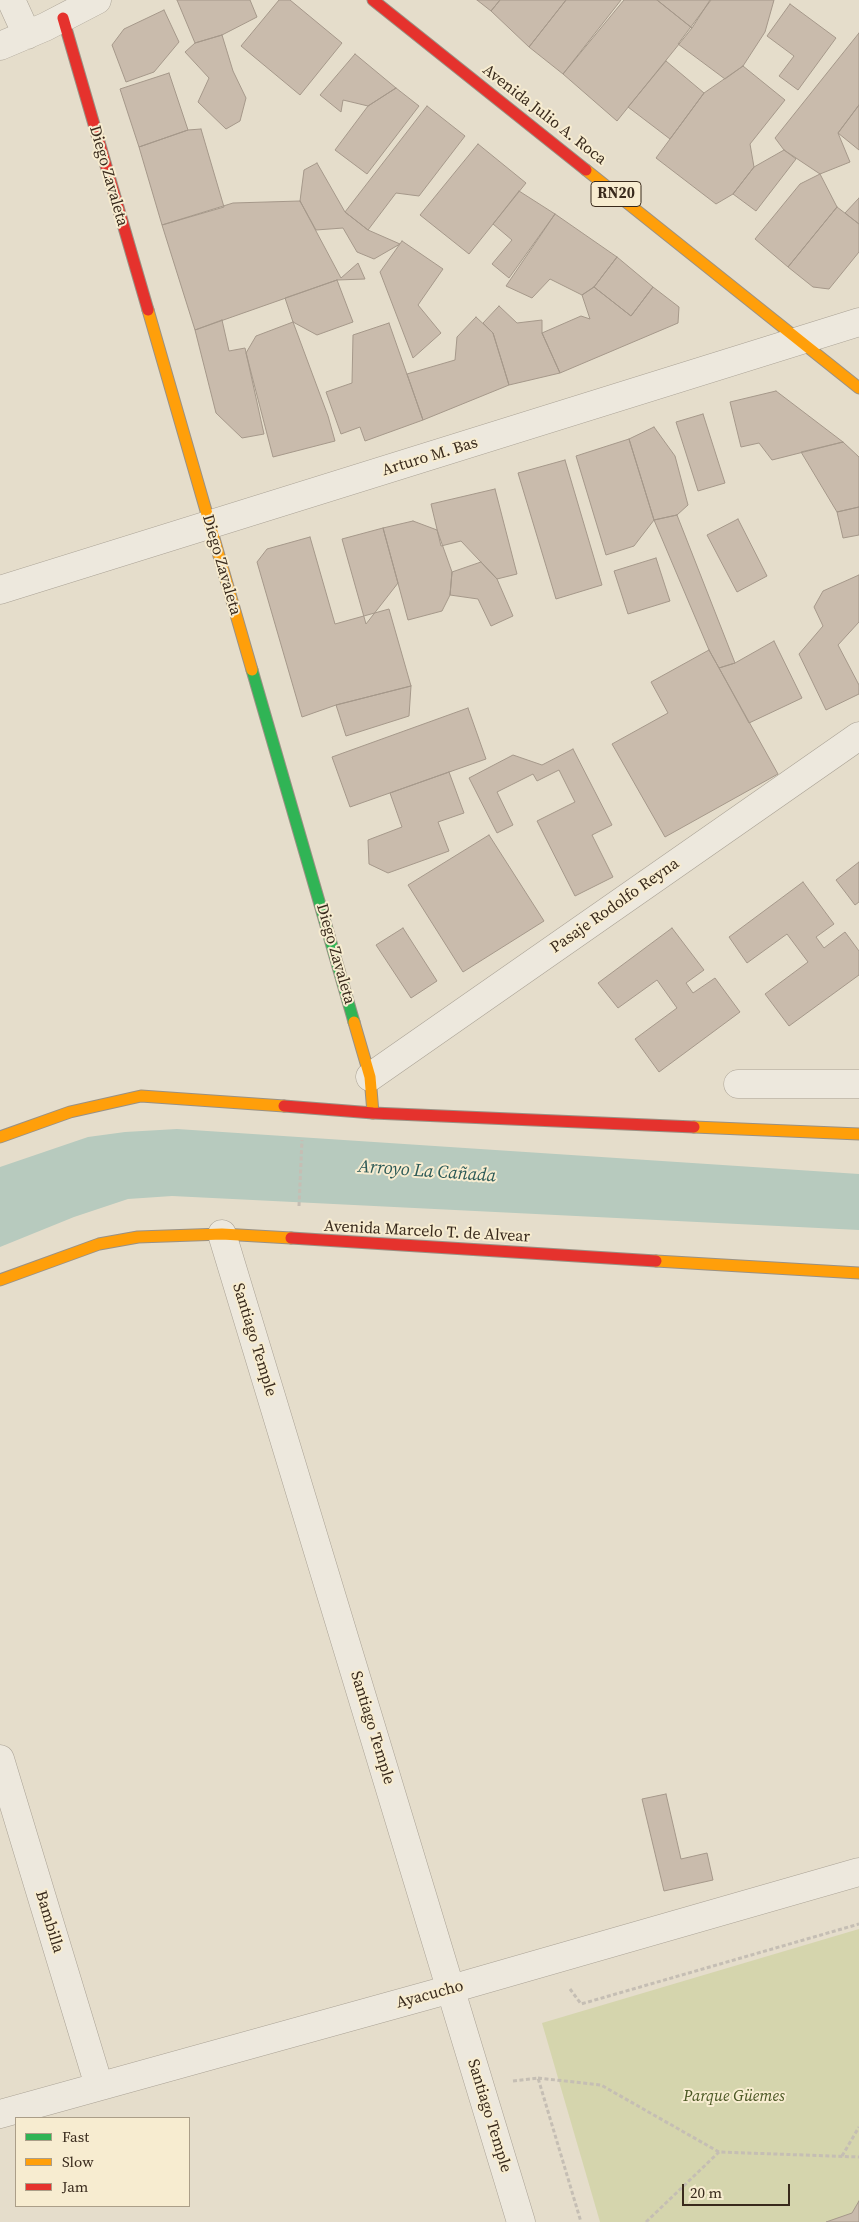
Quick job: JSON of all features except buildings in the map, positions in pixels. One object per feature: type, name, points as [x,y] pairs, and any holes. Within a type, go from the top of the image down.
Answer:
[{"type":"main road","name":"Avenida Julio A. Roca","points":[[373,0],[859,388]]},
{"type":"main road","name":"Diego Zavaleta","points":[[63,18],[370,1077],[373,1113]]},
{"type":"main road","points":[[0,1137],[70,1112],[141,1096],[373,1113],[859,1134]]},
{"type":"main road","name":"Avenida Marcelo T. de Alvear","points":[[0,1280],[99,1244],[138,1237],[222,1234],[859,1273]]},
{"type":"street","points":[[11,0],[27,35]]},
{"type":"street","points":[[0,46],[63,18],[97,0]]},
{"type":"street","name":"Arturo M. Bas","points":[[0,590],[859,322]]},
{"type":"street","name":"Pasaje Rodolfo Reyna","points":[[370,1077],[858,739]]},
{"type":"street","points":[[738,1084],[859,1084]]},
{"type":"street","name":"Santiago Temple","points":[[222,1234],[521,2222]]},
{"type":"street","name":"Bambilla","points":[[0,1758],[98,2086]]},
{"type":"street","name":"Ayacucho","points":[[0,2114],[451,1989],[859,1872]]},
{"type":"path","points":[[297,1240],[303,1109]]},
{"type":"path","points":[[549,1961],[581,2004],[859,1924]]},
{"type":"path","points":[[480,2086],[538,2078],[601,2085],[719,2152],[859,2157]]},
{"type":"path","points":[[538,2078],[581,2222]]},
{"type":"path","points":[[842,2156],[859,2127]]},
{"type":"path","points":[[646,2222],[719,2152]]},
{"type":"green space","name":"Parque Güemes","points":[[859,1929],[859,2222],[600,2222],[542,2023]]},
{"type":"water","name":"Arroyo La Cañada","points":[[177,1129],[859,1174],[859,1230],[172,1196],[128,1199],[74,1217],[0,1247],[0,1167],[88,1137],[125,1132]]},
{"type":"traffic: fast","points":[[252,670],[354,1022]]},
{"type":"traffic: slow","points":[[586,170],[859,388]]},
{"type":"traffic: slow","points":[[148,310],[252,670]]},
{"type":"traffic: slow","points":[[354,1022],[370,1077],[373,1113]]},
{"type":"traffic: slow","points":[[0,1137],[70,1112],[141,1096],[284,1106]]},
{"type":"traffic: slow","points":[[694,1127],[859,1134]]},
{"type":"traffic: slow","points":[[0,1280],[99,1244],[138,1237],[222,1234],[291,1238]]},
{"type":"traffic: slow","points":[[656,1261],[859,1273]]},
{"type":"traffic: jam","points":[[373,0],[586,170]]},
{"type":"traffic: jam","points":[[63,18],[148,310]]},
{"type":"traffic: jam","points":[[284,1106],[373,1113],[694,1127]]},
{"type":"traffic: jam","points":[[291,1238],[656,1261]]}]
